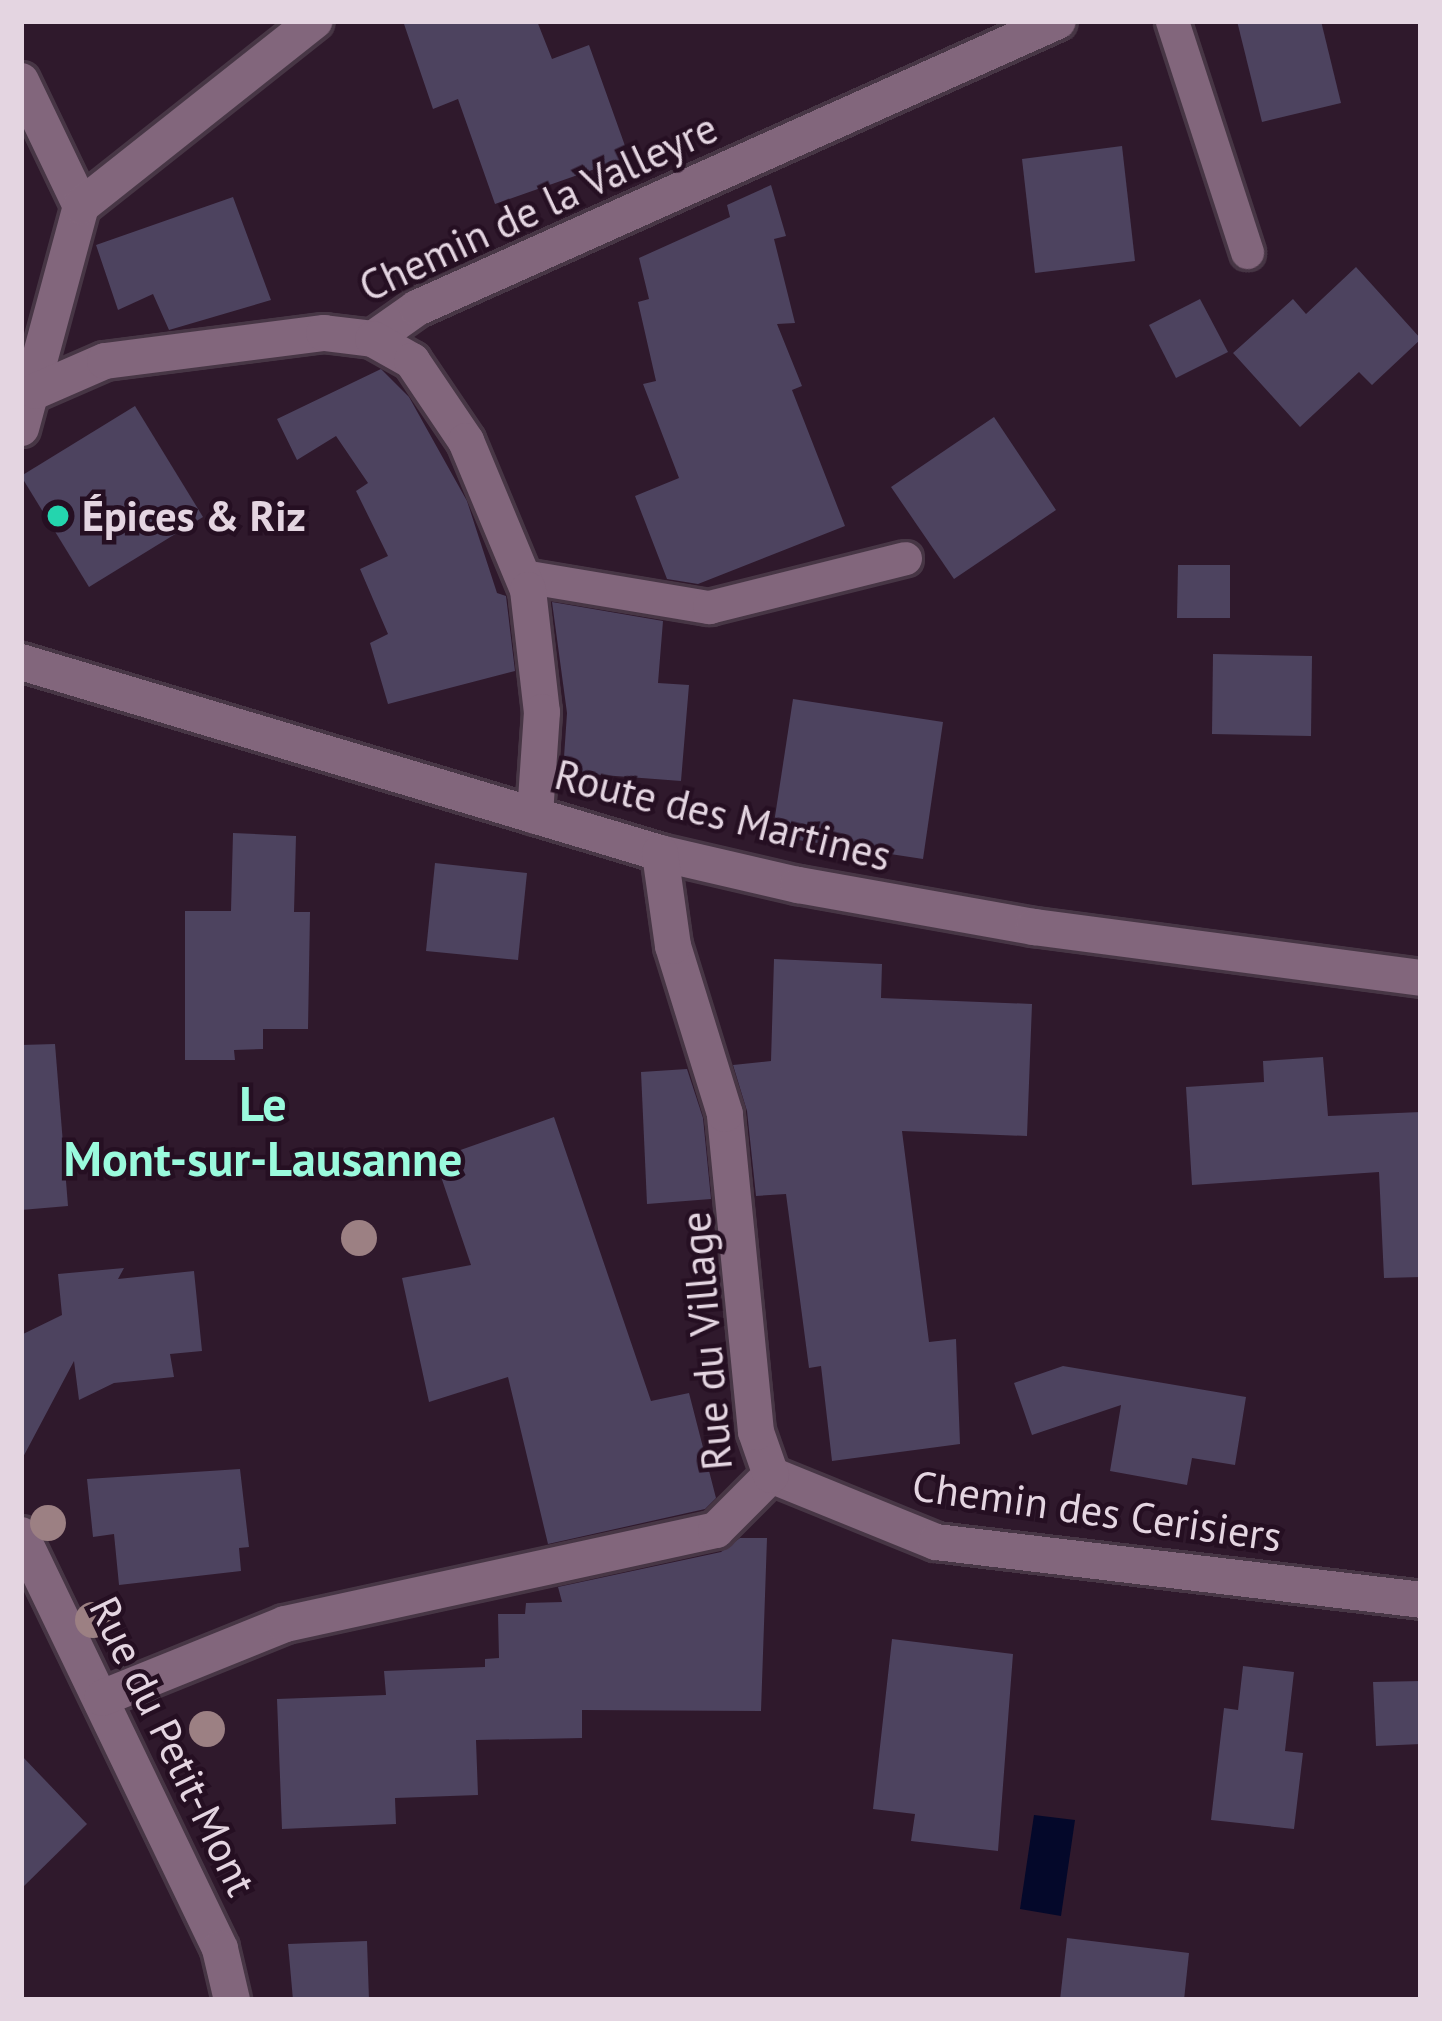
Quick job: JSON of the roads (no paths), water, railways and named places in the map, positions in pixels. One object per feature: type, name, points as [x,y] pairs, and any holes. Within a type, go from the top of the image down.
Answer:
[{"type":"street","points":[[21,428],[36,391],[81,206],[314,21]]},
{"type":"street","name":"Chemin de la Valleyre","points":[[36,391],[68,371],[193,347],[325,333],[373,340],[417,308],[1058,21]]},
{"type":"street","points":[[21,81],[81,206]]},
{"type":"street","points":[[373,340],[412,361],[434,388],[524,576],[542,712],[535,816]]},
{"type":"street","name":"Route des Martines","points":[[21,662],[660,853],[1034,928],[1421,978]]},
{"type":"street","name":"Rue du Village","points":[[102,1698],[285,1624],[716,1530],[771,1474],[756,1432],[725,1114],[673,946],[660,853]]},
{"type":"street","name":"Chemin des Cerisiers","points":[[771,1474],[936,1542],[1421,1600]]},
{"type":"street","name":"Rue du Petit-Mont","points":[[21,1535],[220,1949],[232,2000]]},
{"type":"lane","points":[[1172,21],[1246,252]]},
{"type":"lane","points":[[524,576],[709,608],[905,558]]},
{"type":"water","points":[[1034,1815],[1075,1820],[1061,1916],[1020,1909]]},
{"type":"place","name":"Épices & Riz","points":[[58,516]]},
{"type":"district","name":"Le Mont-sur-Lausanne","points":[[263,1130]]}]
